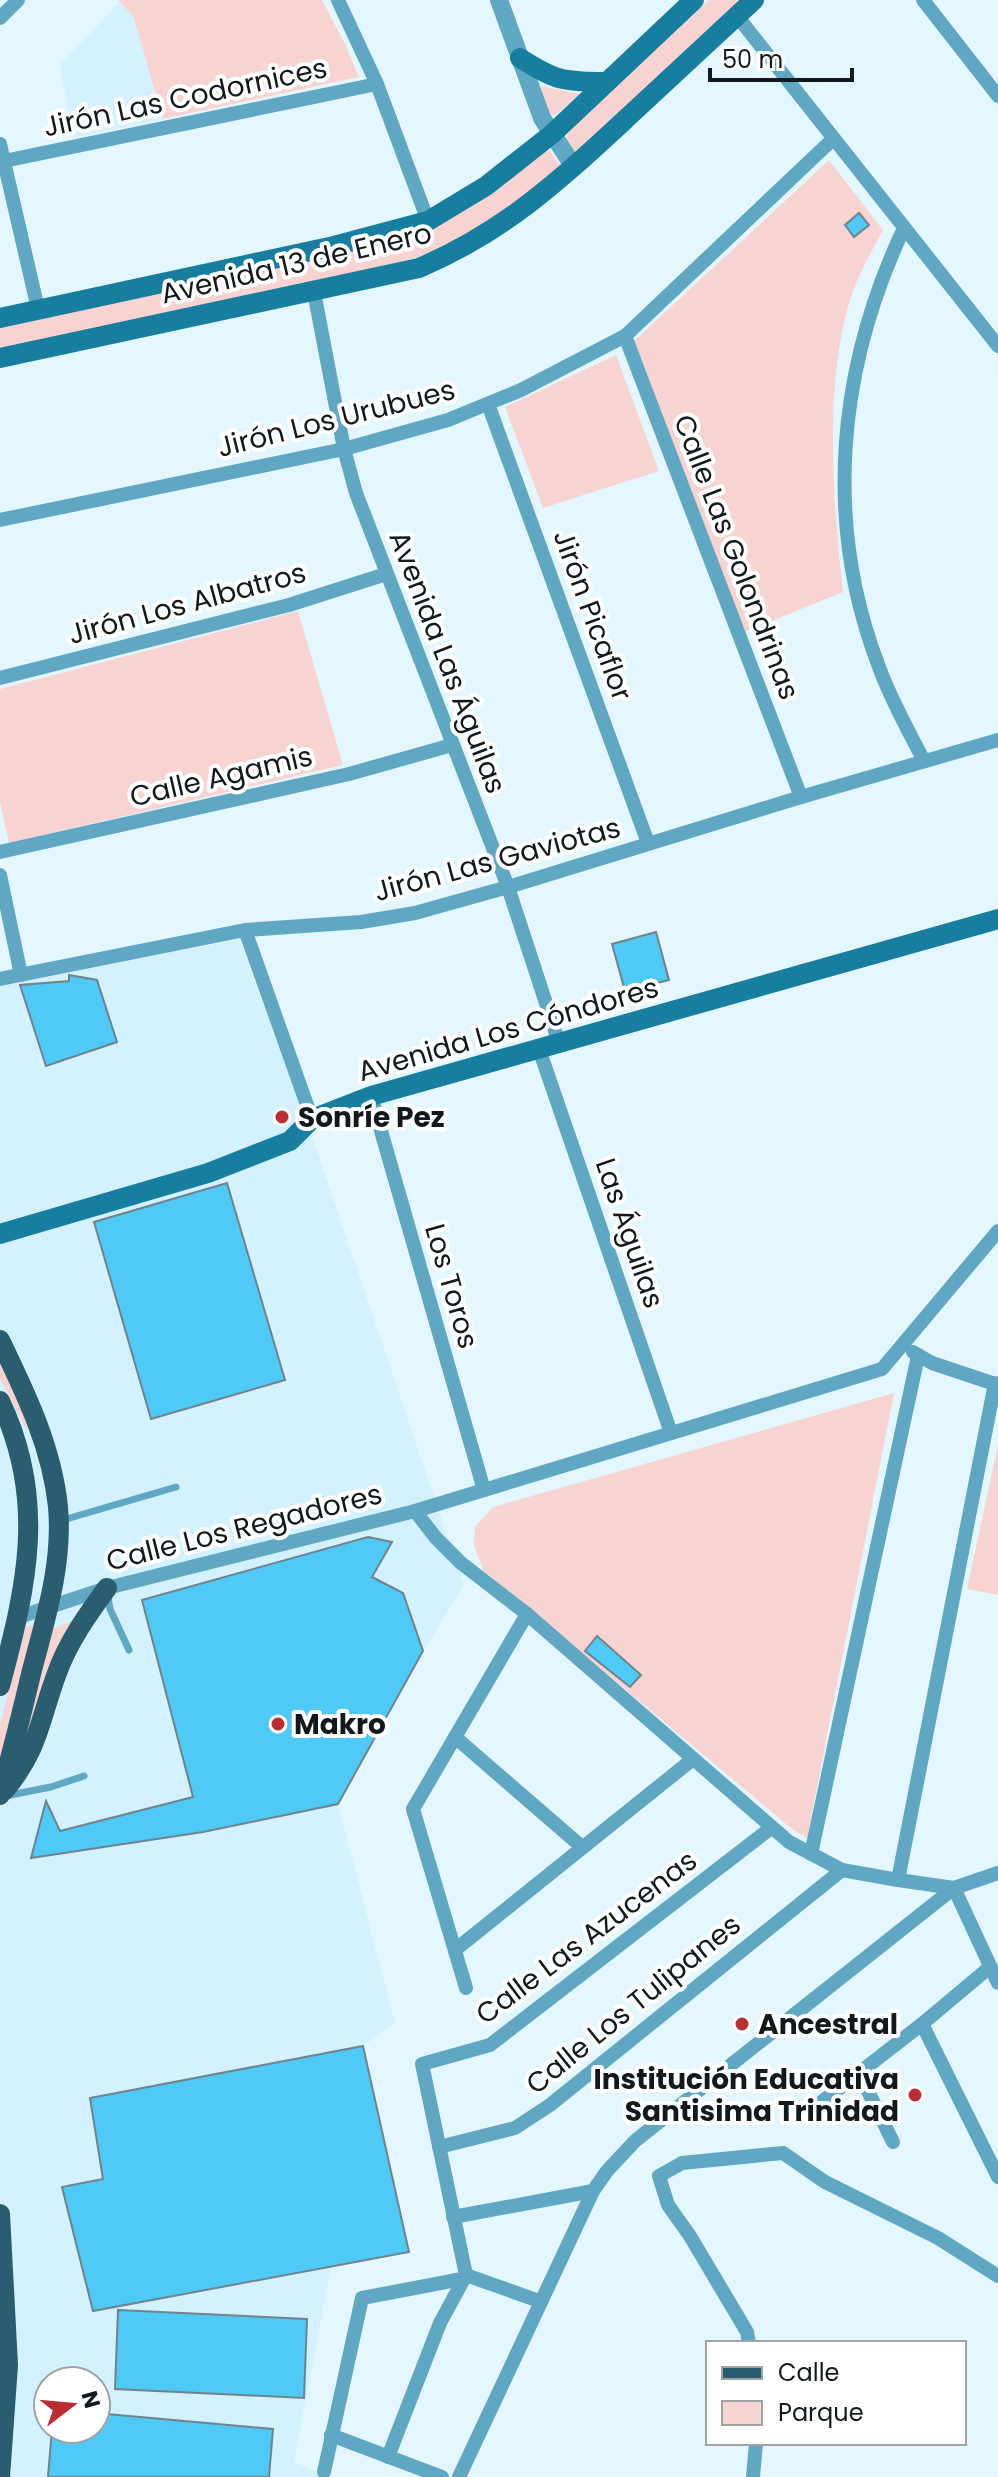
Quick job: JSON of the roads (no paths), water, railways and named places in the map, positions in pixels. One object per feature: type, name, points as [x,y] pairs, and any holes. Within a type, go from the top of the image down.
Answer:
[{"type":"main road","name":"Avenida 13 de Enero","points":[[0,318],[334,246],[428,221],[486,186],[552,134],[694,0]]},
{"type":"main road","name":"Avenida 13 de Enero","points":[[0,358],[419,268],[461,250],[497,229],[552,187],[754,0]]},
{"type":"main road","points":[[520,58],[547,76],[575,82],[607,82]]},
{"type":"main road","name":"Avenida Los Cóndores","points":[[0,1234],[208,1173],[290,1141],[312,1119],[371,1096],[998,919]]},
{"type":"main road","points":[[0,1340],[33,1409],[45,1444],[59,1521],[59,1545],[49,1605],[0,1796]]},
{"type":"main road","points":[[0,1401],[13,1429],[27,1485],[29,1544],[19,1617],[0,1686]]},
{"type":"main road","points":[[0,1796],[31,1754],[64,1657],[107,1588]]},
{"type":"main road","points":[[0,2214],[8,2365],[0,2477]]},
{"type":"street","points":[[0,18],[18,0]]},
{"type":"street","points":[[338,0],[377,84],[428,221]]},
{"type":"street","points":[[499,0],[542,118],[574,167]]},
{"type":"street","points":[[923,0],[998,96]]},
{"type":"street","points":[[737,16],[998,346]]},
{"type":"street","name":"Jirón Las Codornices","points":[[4,161],[377,84]]},
{"type":"street","name":"Jirón Los Urubues","points":[[0,520],[344,449],[448,420],[488,404],[625,336],[833,139]]},
{"type":"street","points":[[0,144],[38,309]]},
{"type":"street","points":[[904,228],[886,267],[859,348],[845,447],[844,504],[850,561],[862,617],[878,667],[924,761]]},
{"type":"street","name":"Avenida Las Águilas","points":[[314,292],[344,449],[356,493],[508,887],[549,1046]]},
{"type":"street","name":"Calle Las Golondrinas","points":[[625,336],[801,797]]},
{"type":"street","name":"Jirón Picaflor","points":[[488,404],[648,843]]},
{"type":"street","name":"Jirón Los Albatros","points":[[0,678],[289,605],[386,574]]},
{"type":"street","name":"Jirón Las Gaviotas","points":[[0,979],[245,930],[361,922],[415,913],[998,740]]},
{"type":"street","name":"Calle Agamis","points":[[0,852],[349,774],[452,745]]},
{"type":"street","points":[[0,875],[21,975]]},
{"type":"street","points":[[245,930],[312,1119]]},
{"type":"street","name":"Las Águilas","points":[[549,1046],[671,1433]]},
{"type":"street","name":"Los Toros","points":[[371,1096],[484,1490]]},
{"type":"street","name":"Calle Los Regadores","points":[[19,1617],[107,1588],[415,1511],[882,1369],[998,1231]]},
{"type":"street","points":[[898,1880],[996,1384],[918,1356],[903,1345]]},
{"type":"street","points":[[811,1854],[918,1356]]},
{"type":"street","points":[[415,1511],[461,1563],[527,1614],[771,1828],[842,1870],[954,1888]]},
{"type":"street","points":[[466,1988],[413,1809],[527,1614]]},
{"type":"street","points":[[455,1737],[582,1847]]},
{"type":"street","points":[[455,1950],[693,1759]]},
{"type":"street","name":"Calle Las Azucenas","points":[[439,2147],[422,2064],[490,2045],[771,1828]]},
{"type":"street","name":"Calle Los Tulipanes","points":[[439,2147],[515,2128],[527,2121],[842,1870]]},
{"type":"street","points":[[459,2477],[539,2301],[593,2191],[607,2171],[635,2141],[954,1888],[998,1873]]},
{"type":"street","points":[[954,1888],[998,1983]]},
{"type":"street","points":[[819,2104],[990,1967]]},
{"type":"street","points":[[922,2024],[998,2177]]},
{"type":"street","points":[[859,2073],[893,2142]]},
{"type":"street","points":[[388,2457],[440,2323],[464,2277],[439,2147]]},
{"type":"street","points":[[749,2341],[747,2332],[668,2205],[659,2176],[682,2163],[783,2153],[825,2182],[938,2238],[998,2276]]},
{"type":"street","points":[[453,2217],[593,2191]]},
{"type":"street","points":[[324,2472],[362,2298],[464,2277],[539,2301]]},
{"type":"street","points":[[331,2435],[442,2477]]},
{"type":"street","points":[[753,2477],[756,2445]]},
{"type":"lane","points":[[59,1521],[176,1487]]},
{"type":"lane","points":[[107,1588],[110,1609],[129,1650]]},
{"type":"lane","points":[[0,1796],[51,1787],[84,1776]]},
{"type":"place","name":"Sonríe Pez","points":[[282,1117]]},
{"type":"place","name":"Makro","points":[[278,1724]]},
{"type":"place","name":"Ancestral","points":[[742,2024]]},
{"type":"place","name":"Institución Educativa Santisima Trinidad","points":[[915,2095]]}]
